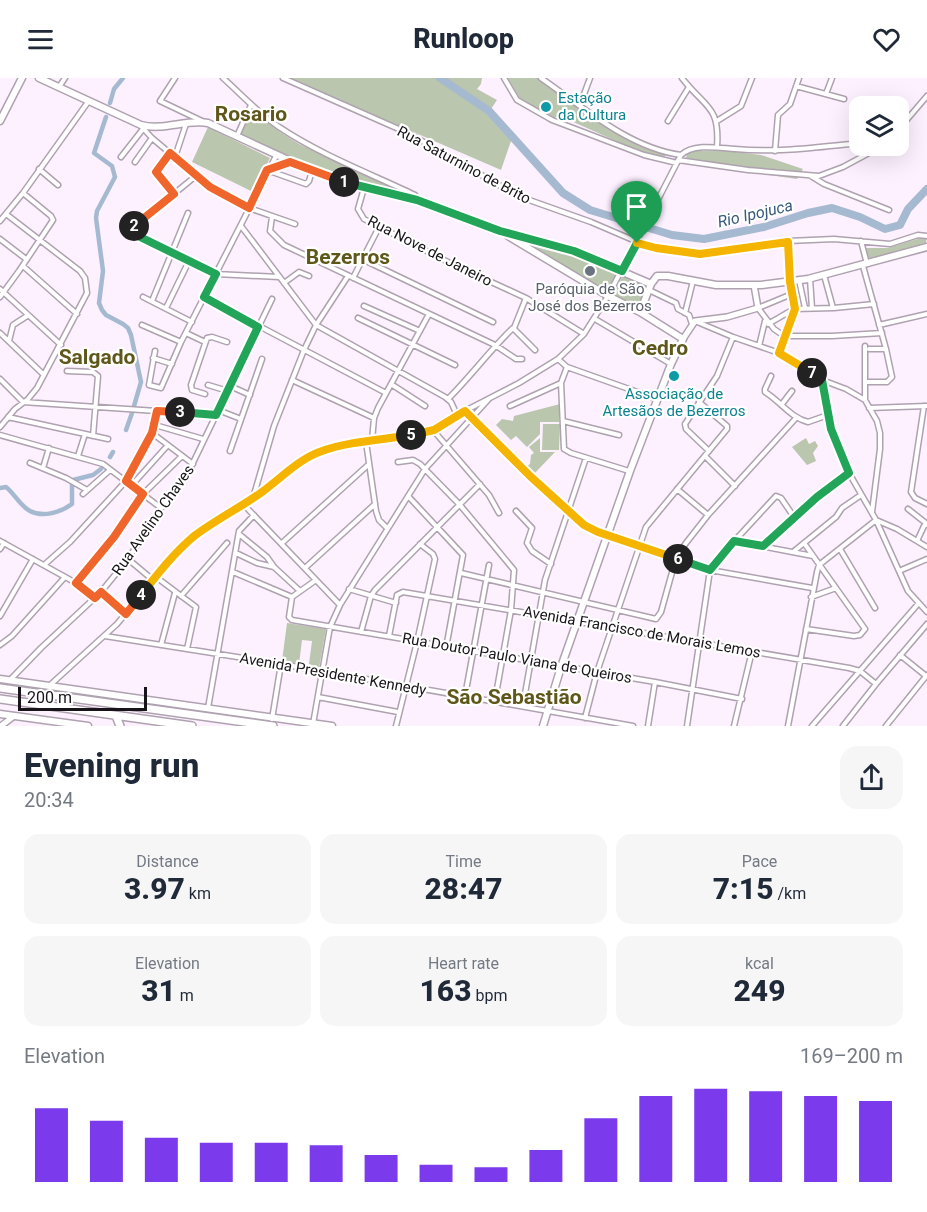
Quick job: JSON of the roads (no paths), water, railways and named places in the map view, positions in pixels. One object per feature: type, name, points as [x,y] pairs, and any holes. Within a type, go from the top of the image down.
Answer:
[{"type":"highway","points":[[0,688],[272,722]]},
{"type":"highway","points":[[0,699],[192,726]]},
{"type":"highway","points":[[116,716],[120,726]]},
{"type":"main road","points":[[0,121],[21,78]]},
{"type":"main road","points":[[39,78],[142,127],[204,123],[312,171],[364,188],[417,200],[500,231],[574,251],[622,271],[650,287]]},
{"type":"main road","points":[[500,231],[683,339],[671,364],[630,471],[546,710],[543,726]]},
{"type":"main road","points":[[640,312],[657,276],[707,283],[754,285],[790,282],[865,265],[927,247]]},
{"type":"main road","points":[[0,679],[208,709],[272,722],[332,726]]},
{"type":"main road","points":[[0,714],[88,726]]},
{"type":"street","points":[[58,88],[65,78]]},
{"type":"street","points":[[175,78],[160,101],[204,123]]},
{"type":"street","points":[[223,78],[251,105],[279,127],[348,165],[415,195],[417,200]]},
{"type":"street","name":"Rua Saturnino de Brito","points":[[283,78],[410,134],[518,196],[591,222],[637,243],[656,248],[700,254],[788,242],[834,239],[890,244],[918,235],[927,236]]},
{"type":"street","points":[[504,78],[517,100],[537,112],[644,155],[678,162],[811,176],[819,176],[843,167],[863,156]]},
{"type":"street","points":[[541,78],[595,118],[650,146],[664,152],[681,155]]},
{"type":"street","points":[[580,105],[590,78]]},
{"type":"street","points":[[682,78],[712,111],[717,121],[717,147]]},
{"type":"street","points":[[717,121],[741,106],[752,78]]},
{"type":"street","points":[[775,151],[778,115],[790,104],[799,78]]},
{"type":"street","points":[[826,94],[832,78]]},
{"type":"street","points":[[796,86],[844,99]]},
{"type":"street","points":[[668,121],[689,87]]},
{"type":"street","points":[[909,117],[927,96]]},
{"type":"street","points":[[0,221],[23,193],[88,102]]},
{"type":"street","points":[[237,136],[251,105]]},
{"type":"street","points":[[175,157],[186,124]]},
{"type":"street","points":[[121,157],[142,127],[210,187],[249,208],[295,224]]},
{"type":"street","points":[[135,162],[152,138]]},
{"type":"street","points":[[48,686],[126,614],[155,578],[193,538],[244,505],[308,458],[321,451],[434,430],[558,359],[584,334],[595,319],[637,243],[681,155],[686,151],[717,147],[775,151],[849,144]]},
{"type":"street","points":[[170,153],[156,172],[174,194]]},
{"type":"street","points":[[155,351],[149,382],[152,387],[163,387],[186,333],[276,156]]},
{"type":"street","points":[[267,170],[290,162]]},
{"type":"street","points":[[39,169],[58,185]]},
{"type":"street","points":[[267,170],[306,184],[312,171]]},
{"type":"street","points":[[197,175],[136,224],[131,231],[216,274],[279,277]]},
{"type":"street","points":[[811,176],[824,184],[888,210]]},
{"type":"street","name":"Rua Nove de Janeiro","points":[[364,188],[358,209],[361,216],[448,262],[526,298],[584,334]]},
{"type":"street","points":[[0,297],[2,290],[23,266],[52,221],[52,217],[23,193]]},
{"type":"street","points":[[152,301],[188,213]]},
{"type":"street","points":[[0,427],[33,394],[87,293],[85,278],[80,271],[6,214]]},
{"type":"street","points":[[272,217],[270,231],[284,245],[495,345],[516,359],[522,359]]},
{"type":"street","points":[[241,226],[316,326],[448,399],[458,415]]},
{"type":"street","points":[[252,499],[274,426],[304,350],[316,326],[351,277],[379,227]]},
{"type":"street","points":[[0,239],[26,260]]},
{"type":"street","points":[[861,241],[892,377],[887,382],[865,382]]},
{"type":"street","points":[[779,353],[795,309],[790,282],[788,242]]},
{"type":"street","points":[[362,259],[493,322]]},
{"type":"street","points":[[166,308],[189,261]]},
{"type":"street","points":[[23,266],[77,314]]},
{"type":"street","points":[[284,284],[299,272],[309,276]]},
{"type":"street","points":[[824,275],[833,308]]},
{"type":"street","points":[[810,279],[812,308]]},
{"type":"street","points":[[799,280],[805,308]]},
{"type":"street","points":[[686,313],[693,281]]},
{"type":"street","points":[[754,285],[758,308],[767,322],[784,336],[882,333]]},
{"type":"street","points":[[650,287],[671,299],[676,303],[679,311],[686,313],[694,322],[779,353],[822,380],[846,389],[865,400]]},
{"type":"street","points":[[2,290],[27,316],[61,345]]},
{"type":"street","points":[[683,339],[694,322],[733,316],[792,294]]},
{"type":"street","points":[[143,297],[192,322]]},
{"type":"street","points":[[204,297],[386,393]]},
{"type":"street","points":[[448,399],[471,376],[495,345],[512,330],[526,298]]},
{"type":"street","name":"Rua Avelino Chaves","points":[[10,680],[101,592],[128,559],[193,464],[272,299]]},
{"type":"street","points":[[759,346],[767,322],[795,309],[874,304]]},
{"type":"street","points":[[364,306],[420,331]]},
{"type":"street","points":[[372,441],[374,418],[429,314]]},
{"type":"street","points":[[879,324],[927,314]]},
{"type":"street","points":[[9,341],[13,326],[27,316]]},
{"type":"street","points":[[358,318],[455,364]]},
{"type":"street","points":[[595,319],[671,364]]},
{"type":"street","points":[[142,325],[182,342]]},
{"type":"street","points":[[512,330],[535,350]]},
{"type":"street","points":[[0,333],[44,375]]},
{"type":"street","points":[[186,333],[205,342]]},
{"type":"street","points":[[205,394],[192,390],[191,385],[205,342],[209,336],[227,342]]},
{"type":"street","points":[[709,450],[685,427],[717,376],[733,337]]},
{"type":"street","points":[[872,513],[880,433],[878,421],[865,400],[867,348],[886,349]]},
{"type":"street","points":[[153,358],[172,364]]},
{"type":"street","points":[[230,451],[262,359]]},
{"type":"street","points":[[558,359],[567,368],[658,399]]},
{"type":"street","points":[[567,368],[561,383],[564,449],[630,471]]},
{"type":"street","points":[[67,371],[96,374],[97,407],[93,436]]},
{"type":"street","points":[[771,376],[765,391],[796,418],[808,422],[828,415]]},
{"type":"street","points":[[0,379],[23,402],[217,413],[241,419]]},
{"type":"street","points":[[292,380],[374,418]]},
{"type":"street","points":[[822,380],[836,443],[849,473],[876,520],[908,591],[927,612]]},
{"type":"street","points":[[510,406],[561,383]]},
{"type":"street","points":[[391,384],[425,406]]},
{"type":"street","points":[[208,386],[229,388],[250,397]]},
{"type":"street","points":[[782,404],[792,391]]},
{"type":"street","points":[[313,723],[330,627],[340,605],[425,469],[472,420],[490,397]]},
{"type":"street","points":[[585,718],[597,672],[650,522],[728,429],[699,402]]},
{"type":"street","points":[[869,408],[925,406],[912,494],[927,504]]},
{"type":"street","points":[[45,565],[70,542],[126,481],[152,433],[157,411]]},
{"type":"street","points":[[465,411],[584,525],[640,547],[710,570],[812,588]]},
{"type":"street","points":[[8,417],[108,440]]},
{"type":"street","points":[[461,573],[654,620],[661,612],[676,558],[708,515],[796,418]]},
{"type":"street","points":[[562,421],[619,435]]},
{"type":"street","points":[[155,425],[203,440]]},
{"type":"street","points":[[921,429],[927,434]]},
{"type":"street","points":[[434,430],[489,495],[499,513]]},
{"type":"street","points":[[152,433],[193,464]]},
{"type":"street","points":[[78,456],[85,434]]},
{"type":"street","points":[[1,435],[99,462],[161,508]]},
{"type":"street","points":[[366,442],[375,504],[380,520],[387,528]]},
{"type":"street","points":[[132,486],[168,445]]},
{"type":"street","points":[[43,468],[49,448]]},
{"type":"street","points":[[76,583],[114,537],[143,494],[182,456]]},
{"type":"street","points":[[705,456],[735,486]]},
{"type":"street","points":[[523,705],[542,594],[586,458]]},
{"type":"street","points":[[398,462],[417,461],[460,505],[510,563],[515,572],[511,610],[495,700]]},
{"type":"street","points":[[30,463],[66,478],[85,492],[110,470]]},
{"type":"street","points":[[282,543],[368,465]]},
{"type":"street","points":[[763,546],[794,517],[849,473]]},
{"type":"street","points":[[361,632],[371,596],[380,583],[480,484]]},
{"type":"street","points":[[677,489],[708,515]]},
{"type":"street","points":[[793,552],[836,517],[842,508],[861,495]]},
{"type":"street","points":[[408,496],[461,552],[463,558],[446,648]]},
{"type":"street","points":[[687,726],[710,570],[776,496],[794,517]]},
{"type":"street","points":[[305,567],[375,504]]},
{"type":"street","points":[[244,505],[340,605]]},
{"type":"street","points":[[908,509],[927,524],[917,541]]},
{"type":"street","points":[[516,511],[531,527],[527,543],[529,548],[551,564]]},
{"type":"street","points":[[208,709],[239,532],[254,515]]},
{"type":"street","points":[[876,520],[897,528],[927,547]]},
{"type":"street","points":[[788,726],[807,629],[812,588],[819,565],[876,520]]},
{"type":"street","points":[[239,532],[300,591]]},
{"type":"street","points":[[734,541],[813,556]]},
{"type":"street","points":[[0,549],[2,542],[76,583],[95,598]]},
{"type":"street","points":[[181,596],[227,543]]},
{"type":"street","points":[[804,543],[864,626],[865,631],[858,636],[807,629]]},
{"type":"street","points":[[396,726],[417,642],[434,556],[420,544]]},
{"type":"street","points":[[840,549],[875,608]]},
{"type":"street","points":[[236,553],[257,563],[274,567]]},
{"type":"street","points":[[0,616],[33,559]]},
{"type":"street","points":[[128,559],[196,607],[188,650]]},
{"type":"street","points":[[899,571],[927,559]]},
{"type":"street","points":[[465,696],[489,565]]},
{"type":"street","points":[[233,572],[292,597],[316,580]]},
{"type":"street","points":[[0,645],[12,636],[65,577]]},
{"type":"street","points":[[811,597],[836,588]]},
{"type":"street","points":[[349,589],[396,603],[389,636]]},
{"type":"street","points":[[101,592],[126,614]]},
{"type":"street","name":"Avenida Francisco de Morais Lemos","points":[[396,603],[398,593],[403,592],[578,621],[860,671],[876,684]]},
{"type":"street","points":[[161,645],[175,593]]},
{"type":"street","name":"Rua Doutor Paulo Viana de Queiros","points":[[292,597],[289,617],[292,620],[742,699]]},
{"type":"street","points":[[812,726],[918,604]]},
{"type":"street","points":[[843,726],[927,624]]},
{"type":"street","name":"Avenida Presidente Kennedy","points":[[104,636],[495,700],[633,726]]},
{"type":"street","points":[[734,726],[752,651]]},
{"type":"street","points":[[886,726],[927,675],[900,655]]},
{"type":"street","points":[[272,722],[281,664]]},
{"type":"street","points":[[648,726],[655,682]]},
{"type":"street","points":[[318,697],[398,712]]},
{"type":"street","points":[[1,726],[14,716]]},
{"type":"waterway","points":[[110,103],[114,89],[123,78]]},
{"type":"waterway","name":"Rio Ipojuca","points":[[440,78],[489,111],[563,193],[590,210],[672,235],[704,239],[764,227],[832,208],[860,217],[885,229],[900,225],[908,209],[927,189]]},
{"type":"waterway","points":[[106,117],[94,153],[112,166],[115,177],[97,211],[96,218],[103,271],[99,303],[106,315],[123,324],[131,335],[141,382],[134,406]]},
{"type":"waterway","points":[[126,430],[132,413]]},
{"type":"waterway","points":[[110,457],[113,452]]},
{"type":"waterway","points":[[73,480],[93,475],[101,469]]},
{"type":"waterway","points":[[0,488],[6,487],[30,511],[46,514],[57,512],[72,504],[72,482]]},
{"type":"place","name":"Estação da Cultura","points":[[546,107]]},
{"type":"place","name":"Paróquia de São José dos Bezerros","points":[[590,271]]},
{"type":"place","name":"Associação de Artesãos de Bezerros","points":[[674,376]]},
{"type":"district","name":"Rosario","points":[[251,114]]},
{"type":"district","name":"Bezerros","points":[[348,257]]},
{"type":"district","name":"Cedro","points":[[660,348]]},
{"type":"district","name":"Salgado","points":[[97,357]]},
{"type":"district","name":"São Sebastião","points":[[514,697]]}]
